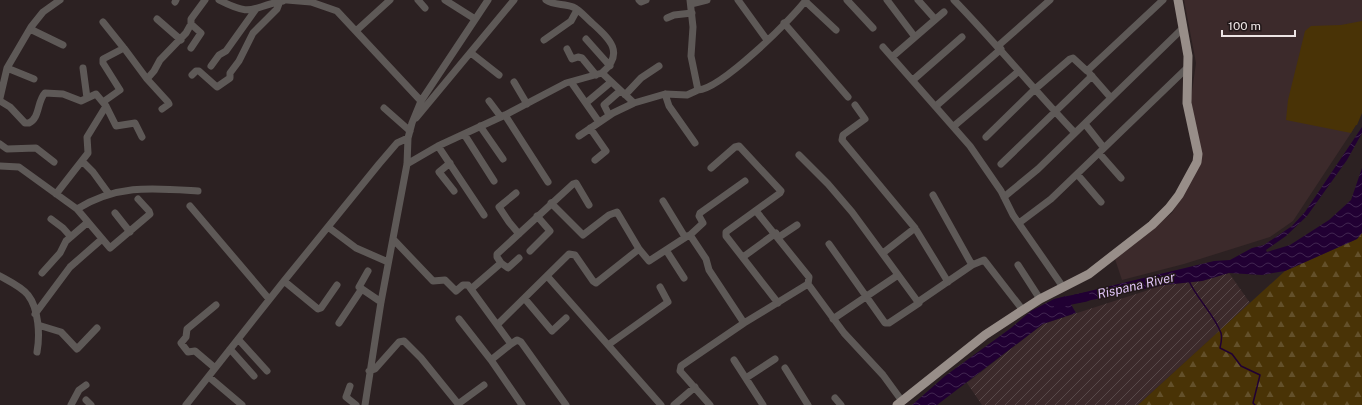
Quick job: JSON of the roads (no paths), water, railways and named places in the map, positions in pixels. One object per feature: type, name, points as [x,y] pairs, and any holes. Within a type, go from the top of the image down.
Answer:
[{"type":"main road","points":[[900,403],[985,334],[1040,299],[1089,274],[1152,225],[1169,208],[1179,195],[1197,162],[1198,154],[1188,103],[1188,56],[1178,0]]},
{"type":"street","points":[[60,0],[36,19],[7,68],[0,99],[13,109],[22,122],[29,123],[35,119],[42,97],[45,93],[63,94],[81,101],[96,94],[104,104],[116,126],[135,123],[142,137]]},
{"type":"street","points":[[147,79],[154,71],[160,60],[181,40],[192,24],[191,19],[205,0]]},
{"type":"street","points":[[219,0],[244,11],[256,9],[284,0],[310,1],[338,11],[421,101]]},
{"type":"street","points":[[192,75],[196,71],[199,72],[217,87],[230,78],[230,72],[239,61],[253,33],[284,0]]},
{"type":"street","points":[[357,30],[390,0]]},
{"type":"street","points":[[418,0],[425,8]]},
{"type":"street","points":[[445,0],[475,19]]},
{"type":"street","points":[[365,405],[380,302],[407,164],[409,134],[412,123],[421,101],[488,0]]},
{"type":"street","points":[[412,123],[514,0]]},
{"type":"street","points":[[407,164],[438,146],[571,82],[599,74],[610,66],[614,55],[611,42],[606,35],[571,6],[552,4],[546,0]]},
{"type":"street","points":[[639,0],[642,2],[646,0]]},
{"type":"street","points":[[698,90],[691,56],[694,36],[691,2],[707,0]]},
{"type":"street","points":[[738,0],[767,40]]},
{"type":"street","points":[[847,0],[873,28]]},
{"type":"street","points":[[887,0],[916,37]]},
{"type":"street","points":[[918,0],[936,19]]},
{"type":"street","points":[[954,0],[1000,47],[1034,90],[1075,133]]},
{"type":"street","points":[[936,106],[1050,0]]},
{"type":"street","points":[[1001,164],[1055,112],[1089,74],[1163,0]]},
{"type":"street","points":[[579,136],[609,115],[634,103],[665,94],[682,96],[698,90],[706,89],[738,66],[767,40],[806,1],[836,30]]},
{"type":"street","points":[[211,66],[219,55],[226,51],[256,9]]},
{"type":"street","points":[[544,40],[571,21],[577,10]]},
{"type":"street","points":[[892,57],[944,12]]},
{"type":"street","points":[[667,18],[674,15],[692,13]]},
{"type":"street","points":[[157,19],[181,40]]},
{"type":"street","points":[[104,22],[147,79],[168,102],[169,104],[162,110]]},
{"type":"street","points":[[784,23],[848,97]]},
{"type":"street","points":[[191,48],[201,33],[192,24]]},
{"type":"street","points":[[1004,197],[1038,168],[1085,124],[1183,28]]},
{"type":"street","points":[[30,29],[63,45]]},
{"type":"street","points":[[913,80],[962,37]]},
{"type":"street","points":[[586,39],[610,66]]},
{"type":"street","points":[[56,194],[88,153],[87,136],[104,104],[120,90],[102,60],[123,47]]},
{"type":"street","points":[[883,47],[954,126],[981,162],[1004,197],[1007,205],[1019,224],[1063,287]]},
{"type":"street","points":[[567,49],[572,59],[581,57],[634,103]]},
{"type":"street","points":[[471,53],[499,75]]},
{"type":"street","points":[[986,137],[1034,90],[1071,58],[1077,61],[1111,98]]},
{"type":"street","points":[[609,115],[604,105],[659,66]]},
{"type":"street","points":[[1019,224],[1051,198],[1102,151],[1188,67]]},
{"type":"street","points":[[7,68],[34,79]]},
{"type":"street","points":[[83,68],[88,98]]},
{"type":"street","points":[[954,126],[1019,71]]},
{"type":"street","points":[[514,82],[527,104]]},
{"type":"street","points":[[571,82],[599,122]]},
{"type":"street","points":[[586,103],[611,82]]},
{"type":"street","points":[[665,94],[669,106],[695,143]]},
{"type":"street","points":[[489,101],[503,116],[548,182]]},
{"type":"street","points":[[855,105],[865,119],[843,135],[842,140],[915,228],[948,282]]},
{"type":"street","points":[[384,108],[409,134]]},
{"type":"street","points":[[1085,124],[1102,151],[1122,178]]},
{"type":"street","points":[[480,126],[503,159]]},
{"type":"street","points":[[590,128],[606,151],[595,160]]},
{"type":"street","points":[[186,405],[284,280],[397,143],[409,134]]},
{"type":"street","points":[[464,134],[494,181]]},
{"type":"street","points":[[0,144],[7,149],[36,148],[54,162]]},
{"type":"street","points":[[438,146],[484,216]]},
{"type":"street","points":[[711,168],[735,147],[741,147],[781,191],[726,232],[726,236],[778,303]]},
{"type":"street","points":[[799,155],[837,193],[919,303]]},
{"type":"street","points":[[82,161],[93,172],[109,194]]},
{"type":"street","points":[[450,163],[439,172],[454,191]]},
{"type":"street","points":[[0,166],[20,167],[77,209],[110,248],[150,214],[138,199]]},
{"type":"street","points":[[1077,174],[1102,202]]},
{"type":"street","points":[[551,203],[583,235],[617,212],[639,249],[649,261],[688,236],[703,223],[699,216],[700,213],[745,181]]},
{"type":"street","points":[[519,258],[508,268],[501,263],[497,257],[497,254],[551,203],[575,183],[589,205]]},
{"type":"street","points":[[77,209],[91,200],[109,194],[137,188],[198,191]]},
{"type":"street","points":[[516,193],[499,207],[519,234]]},
{"type":"street","points":[[933,195],[972,265]]},
{"type":"street","points":[[663,201],[706,259],[709,270],[744,323]]},
{"type":"street","points":[[190,206],[269,299]]},
{"type":"street","points":[[756,211],[777,235],[809,277],[808,284],[833,319],[856,348],[883,375],[900,403]]},
{"type":"street","points":[[115,213],[130,232]]},
{"type":"street","points":[[530,251],[550,231],[537,216]]},
{"type":"street","points":[[51,219],[63,228],[71,237]]},
{"type":"street","points":[[42,273],[71,237],[88,222]]},
{"type":"street","points":[[743,257],[777,235],[797,225]]},
{"type":"street","points":[[328,227],[356,248],[388,262]]},
{"type":"street","points":[[883,253],[915,228]]},
{"type":"street","points":[[35,314],[70,267],[102,239]]},
{"type":"street","points":[[393,239],[433,281],[446,280],[456,291],[466,284],[498,324],[511,344]]},
{"type":"street","points":[[829,244],[886,324],[982,259],[986,261],[1022,310]]},
{"type":"street","points":[[498,324],[571,253],[575,255],[593,281],[599,282],[639,249]]},
{"type":"street","points":[[666,250],[684,278]]},
{"type":"street","points":[[471,289],[501,263]]},
{"type":"street","points":[[1018,265],[1040,299]]},
{"type":"street","points":[[368,270],[358,286],[361,290],[380,302]]},
{"type":"street","points":[[833,319],[898,275]]},
{"type":"street","points":[[0,276],[29,296],[38,325],[37,352]]},
{"type":"street","points":[[548,277],[661,405]]},
{"type":"street","points":[[284,280],[318,309],[321,308],[337,285]]},
{"type":"street","points":[[710,405],[680,371],[681,366],[744,323],[808,284]]},
{"type":"street","points":[[608,345],[668,302],[660,287]]},
{"type":"street","points":[[339,323],[361,290]]},
{"type":"street","points":[[525,299],[552,331],[566,318]]},
{"type":"street","points":[[215,368],[195,351],[188,352],[181,343],[186,337],[187,329],[216,305]]},
{"type":"street","points":[[459,319],[491,360],[522,405]]},
{"type":"street","points":[[38,325],[61,332],[76,349],[97,328]]},
{"type":"street","points":[[238,339],[267,371]]},
{"type":"street","points":[[491,360],[517,340],[566,405]]},
{"type":"street","points":[[369,371],[375,368],[399,342],[404,341],[421,358],[458,404],[484,385]]},
{"type":"street","points":[[230,349],[254,376]]},
{"type":"street","points":[[746,378],[775,359]]},
{"type":"street","points":[[734,360],[763,405]]},
{"type":"street","points":[[785,368],[808,405]]},
{"type":"street","points":[[208,377],[242,405]]},
{"type":"street","points":[[71,405],[80,390],[86,385]]},
{"type":"street","points":[[350,386],[346,398],[356,405]]},
{"type":"street","points":[[674,405],[695,387]]},
{"type":"street","points":[[835,398],[841,405]]},
{"type":"water","points":[[1362,127],[1362,133],[1347,160],[1307,216],[1286,236],[1266,250],[1267,252],[1290,245],[1329,220],[1351,200],[1362,168],[1362,233],[1357,239],[1285,271],[1262,275],[1229,273],[1202,281],[1164,285],[1077,303],[1073,295],[1214,261],[1230,260],[1252,248],[1264,245],[1292,226],[1305,212]]},
{"type":"water","points":[[1066,296],[1076,313],[1043,324],[937,405],[912,405],[945,376],[1011,328],[1031,311],[1054,299]]},
{"type":"waterway","points":[[1189,281],[1192,288],[1218,326],[1221,333],[1220,348],[1232,354],[1241,366],[1260,375],[1253,403],[1255,405]]},
{"type":"waterway","name":"Rispana River","points":[[1058,305],[1066,301],[1086,297]]}]
